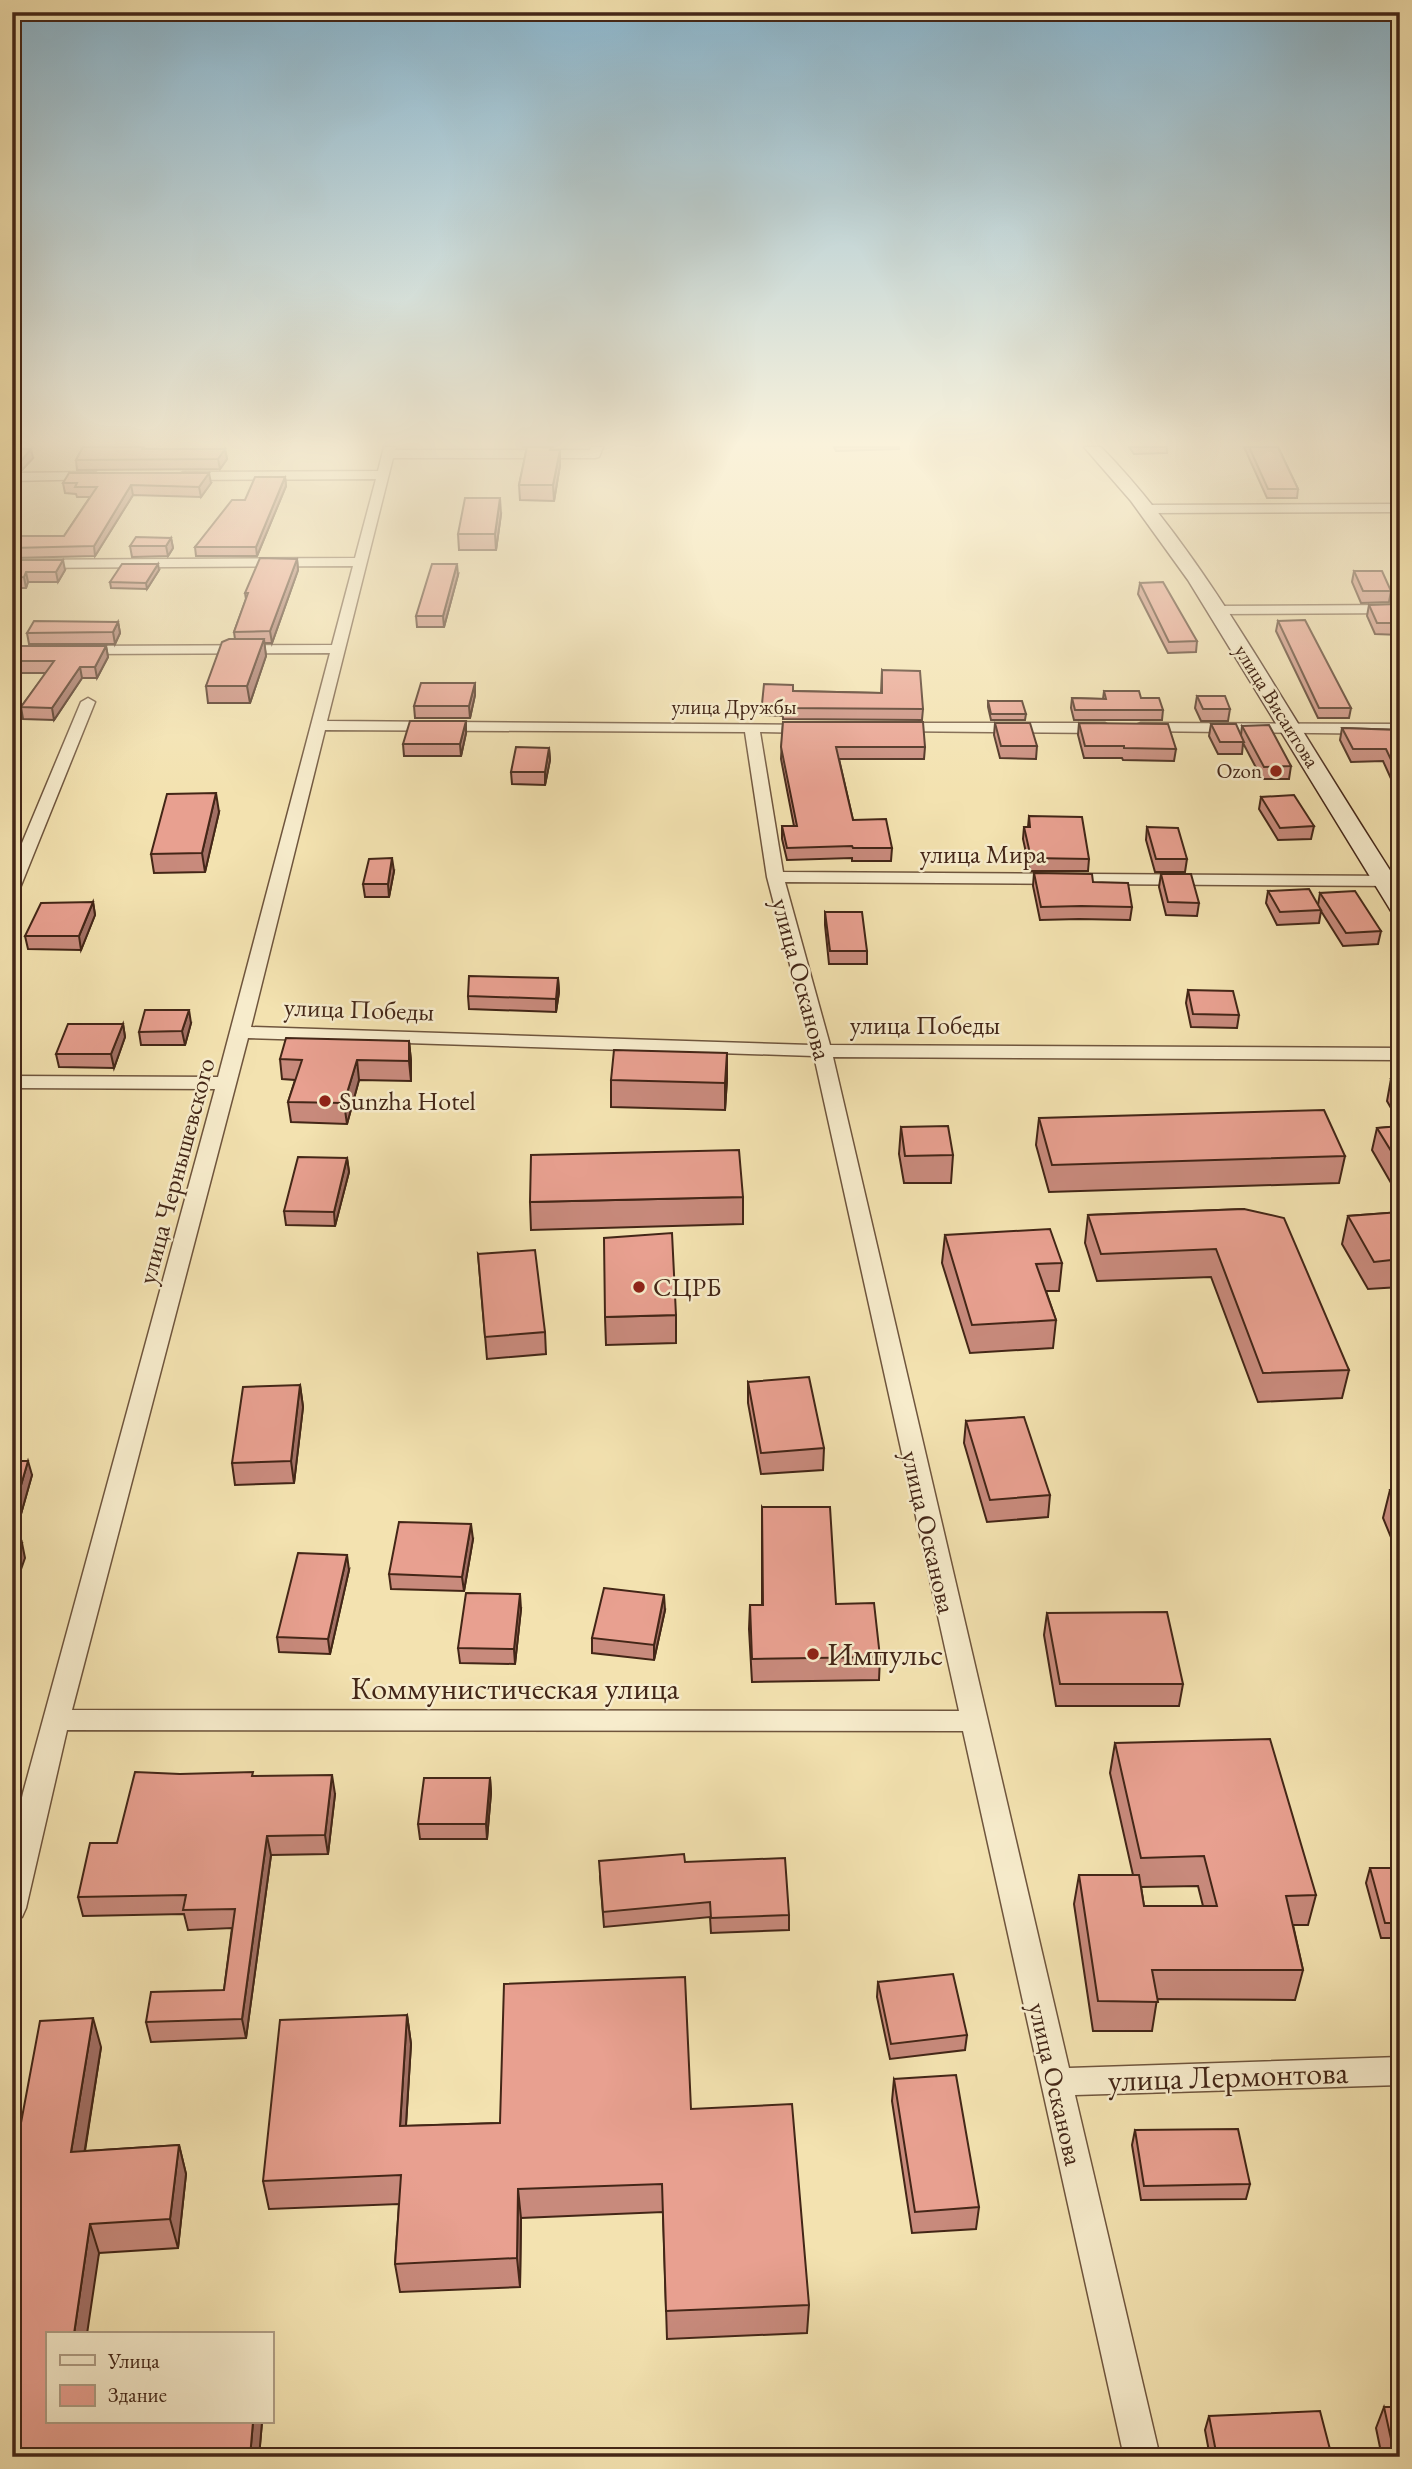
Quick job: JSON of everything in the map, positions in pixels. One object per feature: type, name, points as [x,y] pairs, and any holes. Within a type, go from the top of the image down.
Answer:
[{"type":"street","points":[[12,564],[323,562]]},
{"type":"street","name":"улица Чернышевского","points":[[12,1908],[37,1793],[240,1032],[361,562]]},
{"type":"street","name":"улица Висаитова","points":[[1185,562],[1392,881],[1400,906]]},
{"type":"street","points":[[1218,610],[1400,609]]},
{"type":"street","points":[[67,650],[339,649]]},
{"type":"street","points":[[12,888],[88,702]]},
{"type":"street","name":"улица Дружбы","points":[[320,725],[821,729]]},
{"type":"street","name":"улица Осканова","points":[[752,729],[775,877],[822,1051],[1142,2457]]},
{"type":"street","points":[[876,729],[1400,729]]},
{"type":"street","name":"улица Мира","points":[[775,877],[1392,881]]},
{"type":"street","name":"улица Победы","points":[[240,1032],[822,1051],[1400,1054]]},
{"type":"street","points":[[12,1082],[226,1083]]},
{"type":"street","name":"Коммунистическая улица","points":[[57,1720],[973,1721]]},
{"type":"street","name":"улица Лермонтова","points":[[1056,2082],[1400,2071]]},
{"type":"building","points":[[12,562],[62,562],[56,572],[26,572],[24,577],[12,578]]},
{"type":"building","points":[[258,562],[296,562],[270,631],[234,632],[248,593],[245,593]]},
{"type":"building","points":[[122,564],[158,564],[146,583],[110,582]]},
{"type":"building","points":[[432,564],[457,564],[443,616],[416,616]]},
{"type":"building","points":[[1354,571],[1382,571],[1391,591],[1363,591]]},
{"type":"building","points":[[1163,582],[1197,641],[1169,642],[1140,583]]},
{"type":"building","points":[[1397,604],[1400,623],[1377,623],[1369,605]]},
{"type":"building","points":[[1305,620],[1351,708],[1319,708],[1278,621]]},
{"type":"building","points":[[34,621],[118,622],[113,632],[27,633]]},
{"type":"building","points":[[229,639],[264,639],[247,686],[206,686],[222,642]]},
{"type":"building","points":[[19,646],[106,646],[95,667],[80,667],[52,708],[21,707],[54,661],[12,661],[12,656]]},
{"type":"building","points":[[882,670],[920,671],[923,709],[784,708],[784,705],[762,704],[764,684],[793,685],[793,691],[882,693]]},
{"type":"building","points":[[421,683],[475,683],[469,706],[414,706]]},
{"type":"building","points":[[1104,691],[1139,691],[1141,698],[1159,698],[1163,710],[1075,710],[1072,698],[1106,699]]},
{"type":"building","points":[[1197,696],[1225,696],[1230,709],[1203,709]]},
{"type":"building","points":[[988,701],[1022,701],[1026,714],[991,714]]},
{"type":"building","points":[[410,721],[466,721],[460,744],[403,744]]},
{"type":"building","points":[[783,722],[923,722],[925,747],[836,747],[853,820],[886,819],[892,848],[787,848],[782,826],[797,826],[781,747]]},
{"type":"building","points":[[995,723],[1030,723],[1037,746],[1001,746]]},
{"type":"building","points":[[1079,723],[1168,724],[1176,749],[1085,746]]},
{"type":"building","points":[[1211,724],[1236,724],[1244,742],[1220,742]]},
{"type":"building","points":[[1269,725],[1291,766],[1264,767],[1242,726]]},
{"type":"building","points":[[1342,728],[1400,730],[1400,779],[1386,749],[1353,749]]},
{"type":"building","points":[[516,747],[549,748],[545,772],[511,772]]},
{"type":"building","points":[[216,793],[202,853],[151,854],[167,794]]},
{"type":"building","points":[[1294,795],[1314,826],[1280,828],[1261,797]]},
{"type":"building","points":[[1029,816],[1082,817],[1089,859],[1031,858],[1024,827],[1030,827]]},
{"type":"building","points":[[1147,827],[1178,828],[1187,859],[1156,859]]},
{"type":"building","points":[[392,858],[388,884],[363,884],[369,859]]},
{"type":"building","points":[[1034,873],[1092,874],[1093,882],[1128,883],[1132,907],[1041,907]]},
{"type":"building","points":[[1161,874],[1191,874],[1199,903],[1168,902]]},
{"type":"building","points":[[1309,889],[1321,910],[1280,912],[1268,891]]},
{"type":"building","points":[[1355,891],[1381,931],[1346,933],[1320,893]]},
{"type":"building","points":[[93,902],[79,936],[25,936],[41,903]]},
{"type":"building","points":[[825,912],[862,912],[867,951],[830,951]]},
{"type":"building","points":[[469,976],[558,978],[556,999],[468,996]]},
{"type":"building","points":[[1188,990],[1233,991],[1239,1015],[1193,1014]]},
{"type":"building","points":[[145,1010],[189,1010],[182,1031],[139,1032]]},
{"type":"building","points":[[68,1024],[123,1024],[111,1054],[56,1054]]},
{"type":"building","points":[[286,1038],[409,1041],[409,1061],[357,1060],[344,1103],[288,1102],[302,1060],[280,1059]]},
{"type":"building","points":[[614,1050],[727,1053],[725,1083],[611,1080]]},
{"type":"building","points":[[1400,1078],[1400,1092],[1391,1079]]},
{"type":"building","points":[[1324,1110],[1345,1156],[1052,1165],[1039,1118]]},
{"type":"building","points":[[948,1126],[953,1155],[905,1156],[901,1127]]},
{"type":"building","points":[[1400,1126],[1400,1159],[1396,1159],[1377,1128]]},
{"type":"building","points":[[739,1150],[743,1197],[530,1202],[531,1155]]},
{"type":"building","points":[[298,1157],[347,1158],[334,1212],[284,1211]]},
{"type":"building","points":[[1244,1209],[1284,1218],[1349,1370],[1263,1373],[1216,1249],[1101,1254],[1088,1215]]},
{"type":"building","points":[[1400,1212],[1400,1259],[1374,1262],[1348,1216]]},
{"type":"building","points":[[1050,1229],[1062,1263],[1036,1264],[1056,1320],[972,1325],[945,1235]]},
{"type":"building","points":[[672,1233],[676,1315],[605,1317],[604,1238]]},
{"type":"building","points":[[535,1250],[545,1332],[485,1337],[478,1254]]},
{"type":"building","points":[[809,1377],[824,1448],[761,1453],[748,1382]]},
{"type":"building","points":[[300,1385],[291,1461],[232,1463],[243,1387]]},
{"type":"building","points":[[1024,1417],[1050,1495],[990,1500],[966,1421]]},
{"type":"building","points":[[12,1461],[28,1461],[17,1499],[12,1499]]},
{"type":"building","points":[[1400,1489],[1400,1512],[1390,1490]]},
{"type":"building","points":[[762,1507],[830,1507],[836,1604],[874,1603],[880,1657],[752,1659],[750,1605],[763,1605]]},
{"type":"building","points":[[399,1522],[471,1524],[462,1577],[389,1574]]},
{"type":"building","points":[[12,1543],[22,1543],[12,1569]]},
{"type":"building","points":[[298,1553],[347,1555],[328,1639],[277,1637]]},
{"type":"building","points":[[604,1588],[664,1595],[654,1645],[592,1638]]},
{"type":"building","points":[[466,1593],[520,1594],[514,1649],[458,1648]]},
{"type":"building","points":[[1167,1612],[1183,1684],[1060,1684],[1047,1613]]},
{"type":"building","points":[[1270,1739],[1316,1895],[1286,1896],[1303,1970],[1152,1970],[1158,2002],[1098,2001],[1079,1875],[1139,1875],[1144,1906],[1217,1906],[1204,1856],[1141,1858],[1115,1743]]},
{"type":"building","points":[[135,1772],[253,1772],[252,1776],[332,1775],[325,1835],[267,1836],[242,2019],[146,2022],[151,1992],[224,1990],[235,1909],[183,1910],[186,1895],[78,1897],[90,1843],[117,1843]]},
{"type":"building","points":[[424,1778],[490,1778],[486,1824],[418,1824]]},
{"type":"building","points":[[684,1854],[685,1862],[785,1858],[789,1915],[711,1918],[710,1902],[603,1912],[599,1861]]},
{"type":"building","points":[[1370,1868],[1400,1868],[1400,1923],[1385,1923]]},
{"type":"building","points":[[953,1974],[967,2035],[891,2044],[878,1982]]},
{"type":"building","points":[[685,1977],[691,2109],[792,2104],[809,2305],[666,2311],[662,2184],[518,2189],[517,2258],[395,2264],[401,2175],[263,2181],[280,2020],[407,2015],[400,2126],[500,2123],[504,1984]]},
{"type":"building","points":[[93,2018],[71,2152],[179,2145],[170,2219],[90,2224],[74,2332],[46,2332],[46,2424],[253,2424],[250,2457],[12,2457],[12,2171],[40,2021]]},
{"type":"building","points":[[956,2075],[979,2207],[915,2212],[894,2079]]},
{"type":"building","points":[[1238,2129],[1250,2184],[1144,2186],[1135,2130]]},
{"type":"building","points":[[1384,2407],[1400,2407],[1400,2457],[1395,2457]]},
{"type":"building","points":[[1320,2411],[1332,2457],[1217,2457],[1209,2416]]},
{"type":"place","name":"Ozon","points":[[1276,771]]},
{"type":"place","name":"Sunzha Hotel","points":[[325,1101]]},
{"type":"place","name":"СЦРБ","points":[[639,1287]]},
{"type":"place","name":"Импульс","points":[[813,1654]]}]
